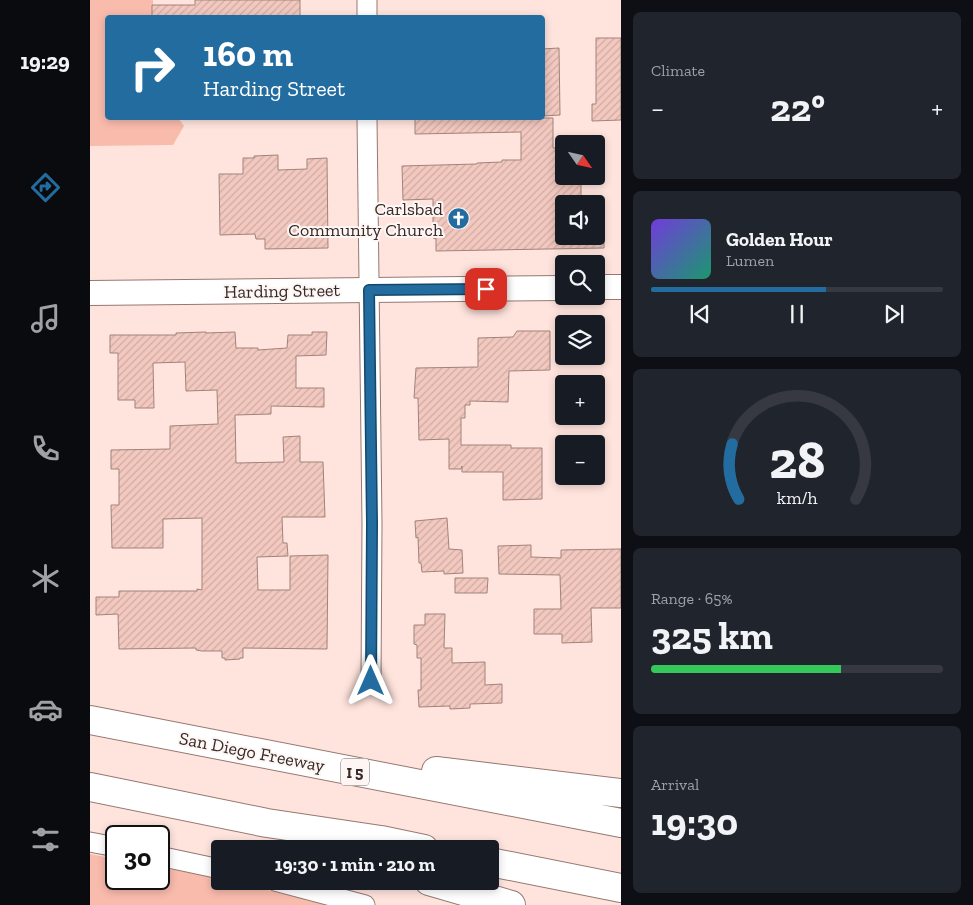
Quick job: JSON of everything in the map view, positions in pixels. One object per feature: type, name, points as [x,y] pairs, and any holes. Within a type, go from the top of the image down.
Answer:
[{"type":"highway","name":"San Diego Freeway","points":[[90,720],[620,823]]},
{"type":"highway","points":[[228,747],[620,793]]},
{"type":"highway","points":[[90,786],[267,823],[380,840]]},
{"type":"highway","points":[[267,823],[297,840]]},
{"type":"highway","points":[[499,864],[620,888]]},
{"type":"highway","points":[[460,890],[511,905]]},
{"type":"main road","points":[[605,287],[620,287]]},
{"type":"main road","name":"Harding Street","points":[[90,293],[555,288]]},
{"type":"street","points":[[367,0],[367,15]]},
{"type":"street","points":[[367,120],[372,524],[371,681]]},
{"type":"street","points":[[90,842],[105,845]]},
{"type":"street","points":[[170,858],[211,867]]},
{"type":"street","points":[[309,890],[365,905]]},
{"type":"shaded area","points":[[90,0],[153,0],[153,15],[105,15],[105,120],[180,120],[184,126],[173,145],[90,146]]},
{"type":"shaded area","points":[[90,854],[105,857],[105,890],[170,890],[170,869],[211,877],[211,890],[267,890],[329,905],[90,905]]},
{"type":"building","points":[[195,0],[300,0],[300,15],[152,15],[152,5],[195,5]]},
{"type":"building","points":[[596,38],[621,38],[621,120],[592,121],[592,104],[596,104]]},
{"type":"building","points":[[559,48],[560,115],[545,116],[545,49]]},
{"type":"building","points":[[545,118],[553,118],[555,185],[581,185],[581,195],[555,195],[555,245],[604,245],[604,248],[436,251],[436,239],[433,238],[433,199],[403,200],[402,166],[477,164],[502,162],[502,160],[521,160],[521,132],[415,134],[415,120],[545,120]]},
{"type":"building","points":[[278,155],[278,170],[307,169],[307,159],[327,158],[328,248],[265,249],[265,239],[256,239],[255,234],[220,235],[219,174],[243,174],[243,158]]},
{"type":"building","points":[[517,331],[550,331],[550,370],[509,371],[508,402],[470,401],[470,405],[465,405],[465,418],[461,418],[461,445],[511,445],[511,448],[542,448],[542,499],[503,500],[503,472],[462,472],[462,466],[461,469],[449,469],[449,439],[419,440],[418,398],[414,398],[416,368],[478,367],[478,338],[513,337]]},
{"type":"building","points":[[235,332],[236,348],[258,348],[258,350],[287,348],[288,335],[312,335],[312,332],[327,332],[326,355],[296,356],[296,388],[324,388],[324,407],[271,406],[271,414],[235,415],[236,463],[284,462],[283,437],[300,436],[300,462],[323,462],[325,517],[282,517],[283,543],[287,543],[288,556],[257,557],[258,590],[290,590],[290,556],[328,555],[327,649],[243,648],[243,658],[225,660],[225,658],[222,658],[222,651],[202,651],[196,650],[196,648],[119,649],[118,614],[96,615],[96,597],[119,597],[119,591],[202,590],[202,518],[163,519],[163,548],[112,548],[111,505],[119,505],[119,469],[111,469],[111,450],[170,449],[170,426],[218,424],[217,390],[186,391],[185,362],[153,363],[154,408],[135,408],[135,400],[118,400],[118,353],[110,353],[110,335],[176,335],[176,333]]},
{"type":"building","points":[[447,518],[449,549],[462,550],[463,573],[444,574],[444,571],[422,572],[421,563],[419,563],[415,521]]},
{"type":"building","points":[[531,545],[531,557],[561,558],[561,550],[621,549],[621,608],[591,608],[592,642],[562,643],[562,634],[534,634],[534,609],[561,609],[560,575],[499,574],[498,546]]},
{"type":"building","points":[[455,578],[488,578],[487,593],[455,593]]},
{"type":"building","points":[[425,614],[445,614],[444,648],[452,648],[452,663],[485,662],[485,685],[502,684],[502,703],[470,704],[470,708],[450,709],[450,706],[419,707],[418,690],[421,690],[421,658],[417,658],[417,645],[414,644],[414,625],[425,625]]},
{"type":"place","name":"Carlsbad Community Church","points":[[459,219]]},
{"type":"route","points":[[371,681],[372,524],[369,290],[486,289]]}]
